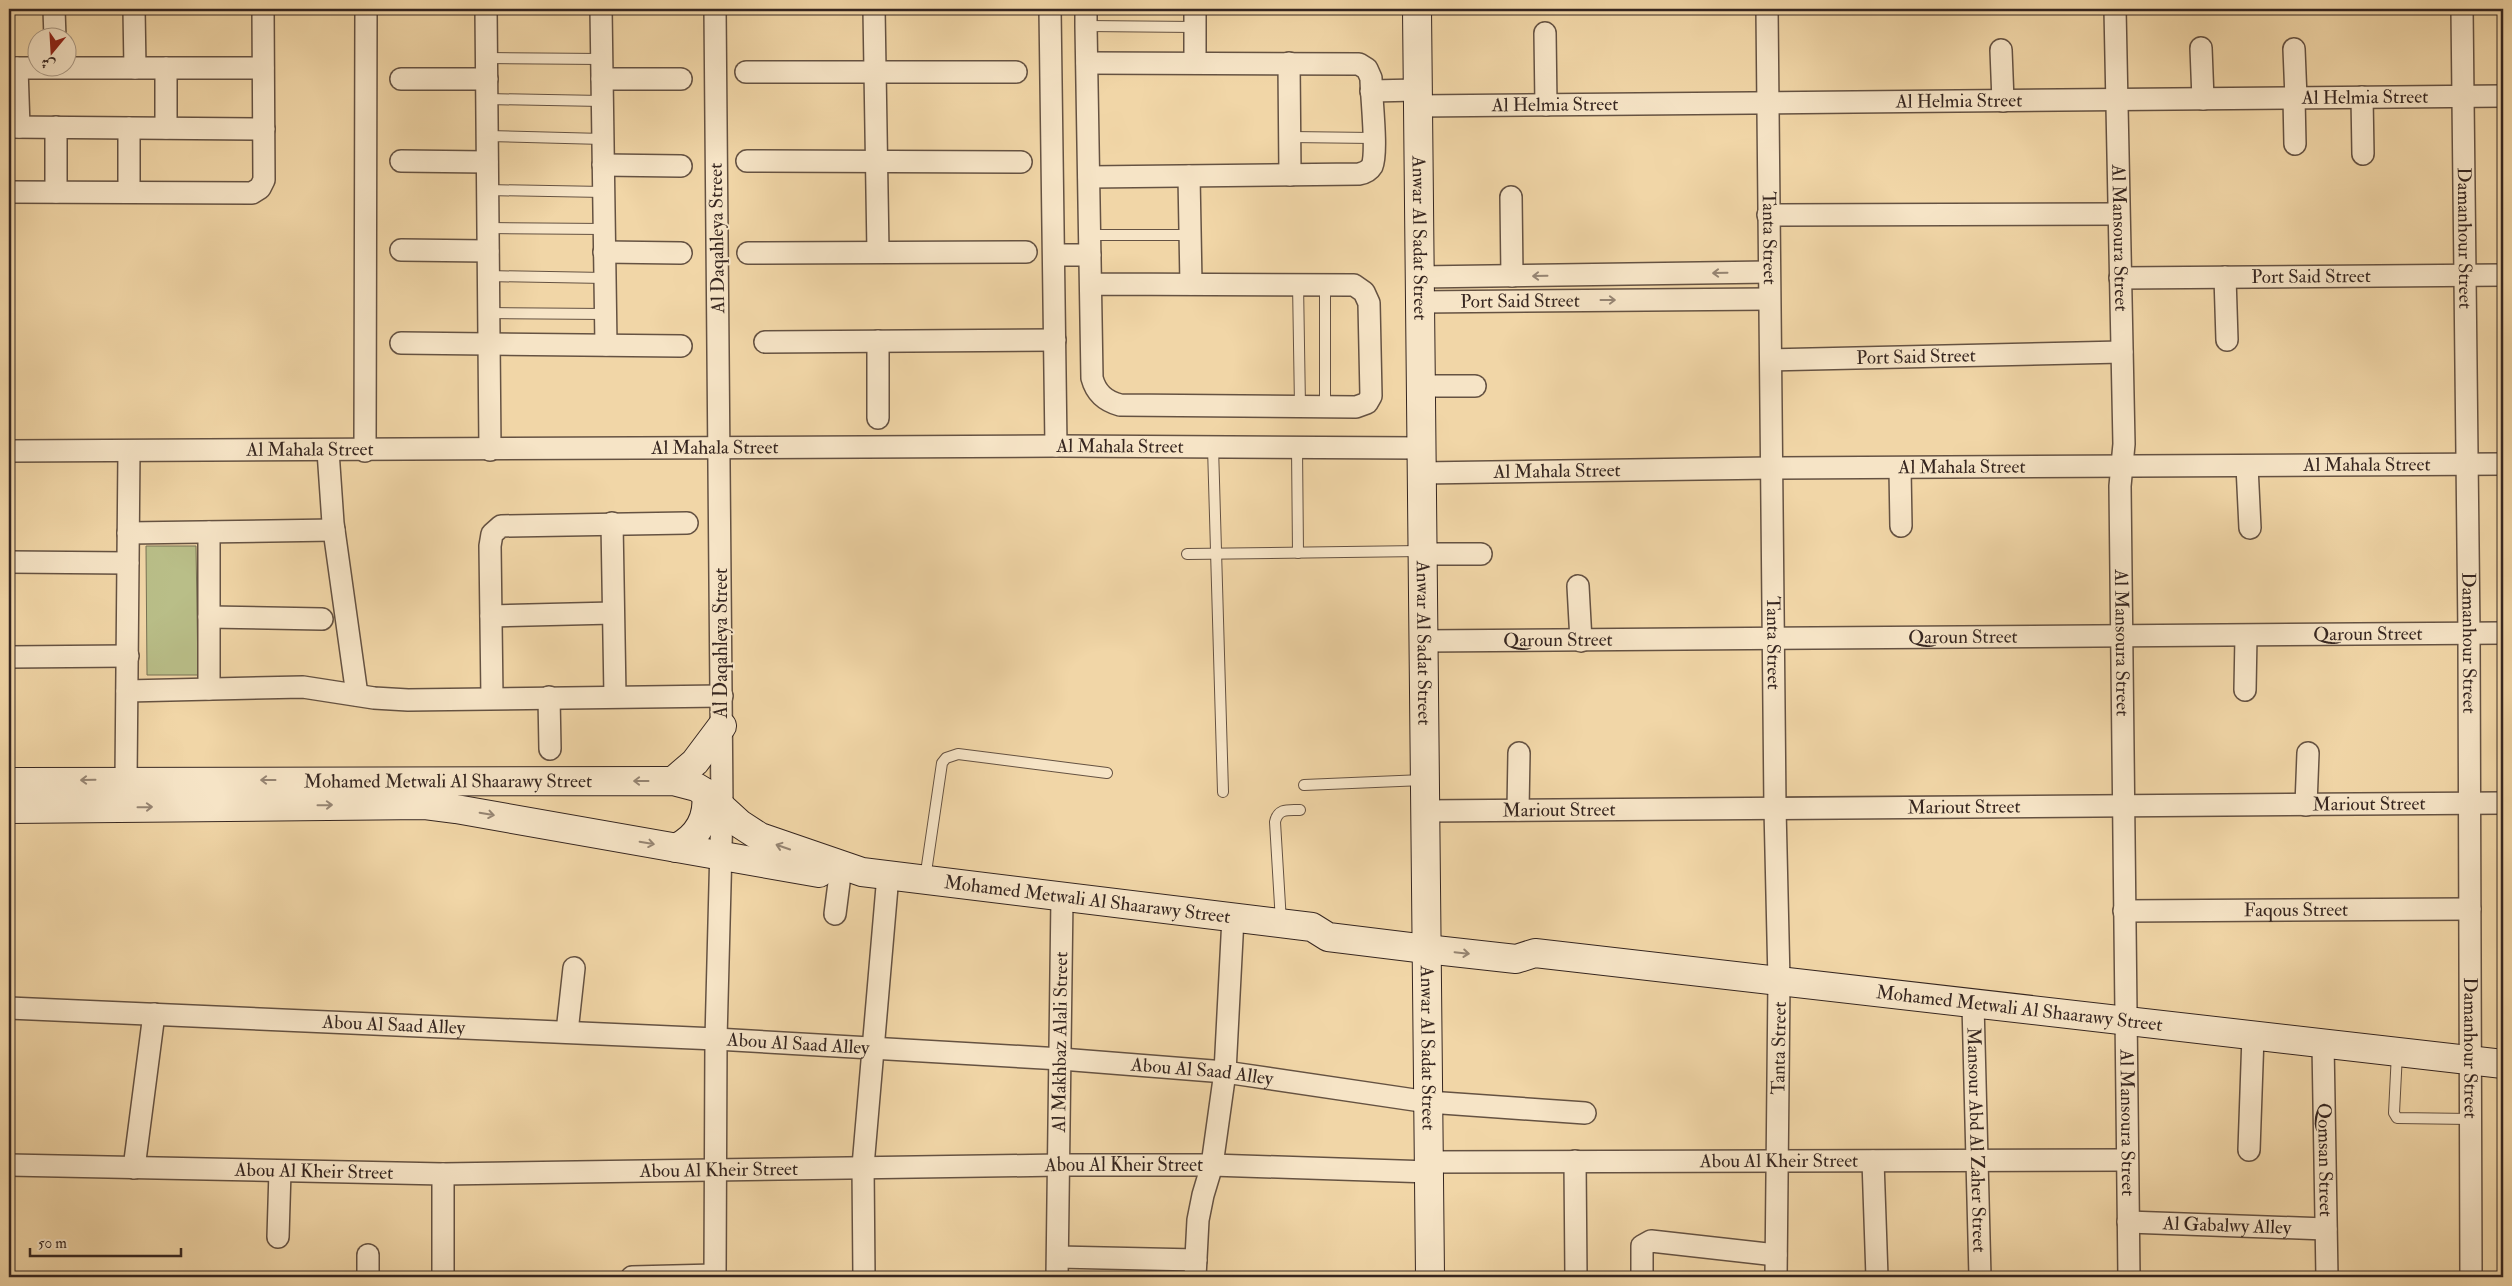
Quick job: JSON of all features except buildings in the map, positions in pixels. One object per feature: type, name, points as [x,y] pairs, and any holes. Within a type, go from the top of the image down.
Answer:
[{"type":"street","points":[[54,9],[55,28]]},
{"type":"street","points":[[134,9],[135,68]]},
{"type":"street","points":[[9,192],[256,191],[264,180],[263,9]]},
{"type":"street","points":[[365,450],[366,9]]},
{"type":"street","points":[[486,9],[490,450]]},
{"type":"street","points":[[601,9],[606,345]]},
{"type":"street","name":"Al Daqahleya Street","points":[[715,9],[722,696],[722,726],[714,801],[722,856],[716,1039],[715,1276]]},
{"type":"street","points":[[874,9],[878,252]]},
{"type":"street","points":[[1050,9],[1056,446]]},
{"type":"street","name":"Anwar Al Sadat Street","points":[[1416,9],[1430,1277]]},
{"type":"street","name":"Tanta Street","points":[[1767,9],[1775,808],[1779,981],[1776,1277]]},
{"type":"street","name":"Al Mansoura Street","points":[[2115,9],[2124,444],[2120,486],[2129,1277]]},
{"type":"street","name":"Damanhour Street","points":[[2462,9],[2470,634],[2469,1060],[2471,1277]]},
{"type":"street","points":[[1086,18],[1092,378],[1097,391],[1107,400],[1120,405],[1360,407],[1367,403],[1371,391],[1368,297],[1354,285],[1324,283],[1091,284]]},
{"type":"street","points":[[1195,18],[1196,63]]},
{"type":"street","points":[[1545,33],[1546,105]]},
{"type":"street","points":[[2201,48],[2203,99]]},
{"type":"street","points":[[2294,49],[2296,144]]},
{"type":"street","points":[[2001,50],[2003,100]]},
{"type":"street","points":[[1087,63],[1359,64],[1370,73],[1373,138],[1372,164],[1364,173],[1089,177]]},
{"type":"street","points":[[1289,63],[1290,175]]},
{"type":"street","points":[[28,68],[13,68],[14,127],[264,129]]},
{"type":"street","points":[[78,68],[263,68]]},
{"type":"street","points":[[166,68],[166,128]]},
{"type":"street","points":[[602,69],[681,79]]},
{"type":"street","points":[[746,72],[1016,72]]},
{"type":"street","points":[[401,79],[487,89]]},
{"type":"street","name":"Al Helmia Street","points":[[1371,91],[1417,98],[1546,105],[2503,96]]},
{"type":"street","points":[[2362,97],[2363,154]]},
{"type":"street","points":[[56,127],[56,192]]},
{"type":"street","points":[[129,128],[129,192]]},
{"type":"street","points":[[401,161],[487,162]]},
{"type":"street","points":[[747,161],[1021,162]]},
{"type":"street","points":[[603,165],[681,166]]},
{"type":"street","points":[[1189,176],[1191,284]]},
{"type":"street","points":[[1511,197],[1512,276]]},
{"type":"street","points":[[1768,215],[2118,214]]},
{"type":"street","points":[[1054,255],[1090,245]]},
{"type":"street","points":[[401,250],[488,251]]},
{"type":"street","points":[[604,252],[681,253]]},
{"type":"street","points":[[748,253],[1026,252]]},
{"type":"street","name":"Port Said Street","points":[[1419,290],[1512,276],[1769,272]]},
{"type":"street","name":"Port Said Street","points":[[2120,278],[2503,274]]},
{"type":"street","points":[[2225,277],[2228,340]]},
{"type":"street","name":"Port Said Street","points":[[1419,290],[1769,299]]},
{"type":"street","points":[[765,342],[1055,340]]},
{"type":"street","points":[[878,341],[878,418]]},
{"type":"street","points":[[401,343],[681,346]]},
{"type":"street","name":"Port Said Street","points":[[1771,360],[2122,352]]},
{"type":"street","points":[[1420,386],[1475,386]]},
{"type":"street","name":"Al Mahala Street","points":[[9,451],[129,452],[1056,446],[1297,447],[1421,460],[1772,468],[1900,469],[2503,464]]},
{"type":"street","points":[[328,451],[334,530],[357,695]]},
{"type":"street","points":[[126,780],[129,452]]},
{"type":"street","points":[[2247,466],[2250,528]]},
{"type":"street","points":[[1900,469],[1901,526]]},
{"type":"street","points":[[612,523],[615,696]]},
{"type":"street","points":[[492,698],[490,546],[492,534],[501,526],[687,523]]},
{"type":"street","points":[[128,533],[334,530]]},
{"type":"street","points":[[209,532],[209,690]]},
{"type":"street","points":[[1422,552],[1481,554]]},
{"type":"street","points":[[9,562],[128,563]]},
{"type":"street","points":[[1578,586],[1581,641]]},
{"type":"street","points":[[491,616],[613,613]]},
{"type":"street","points":[[209,617],[322,619]]},
{"type":"street","name":"Qaroun Street","points":[[1423,642],[2121,638],[2503,633]]},
{"type":"street","points":[[2245,690],[2246,636]]},
{"type":"street","points":[[9,657],[128,656]]},
{"type":"street","points":[[127,691],[303,687],[391,700],[722,696]]},
{"type":"street","points":[[549,697],[550,748]]},
{"type":"street","points":[[673,781],[695,762],[722,726]]},
{"type":"street","points":[[1518,810],[1519,753]]},
{"type":"street","points":[[2306,805],[2308,753]]},
{"type":"street","name":"Mohamed Metwali Al Shaarawy Street","points":[[9,782],[126,780],[673,781],[696,787],[744,828],[765,840],[863,874]]},
{"type":"street","points":[[520,820],[510,799],[513,788],[521,780]]},
{"type":"street","points":[[676,848],[692,838],[703,822],[707,803],[714,801]]},
{"type":"street","name":"Mariout Street","points":[[1424,811],[2503,804]]},
{"type":"street","name":"Mohamed Metwali Al Shaarawy Street","points":[[9,808],[410,805],[456,808],[722,856],[1312,927],[1328,937],[1426,940],[1516,959],[1535,953],[2503,1064]]},
{"type":"street","points":[[835,914],[863,874]]},
{"type":"street","points":[[863,874],[872,1047],[862,1166],[864,1277]]},
{"type":"street","name":"Al Makhbaz Alali Street","points":[[1057,1267],[1060,1165],[1062,897]]},
{"type":"street","name":"Faqous Street","points":[[2124,911],[2470,908]]},
{"type":"street","points":[[1057,1267],[1195,1269],[1198,1220],[1212,1165],[1225,1072],[1233,918]]},
{"type":"street","points":[[567,1032],[574,968]]},
{"type":"street","name":"Mansour Abd Al Zaher Street","points":[[1973,1004],[1980,1277]]},
{"type":"street","name":"Abou Al Saad Alley","points":[[9,1008],[716,1039],[1061,1059],[1225,1072],[1428,1102],[1585,1114]]},
{"type":"street","points":[[134,1168],[154,1014]]},
{"type":"street","points":[[2249,1150],[2254,1036]]},
{"type":"street","name":"Qomsan Street","points":[[2322,1044],[2327,1277]]},
{"type":"street","name":"Abou Al Kheir Street","points":[[9,1165],[442,1174],[862,1166],[1212,1165],[1430,1167],[1575,1161],[2128,1160]]},
{"type":"street","points":[[1575,1161],[1576,1277]]},
{"type":"street","points":[[1873,1161],[1877,1277]]},
{"type":"street","points":[[278,1237],[280,1171]]},
{"type":"street","points":[[442,1174],[443,1277]]},
{"type":"street","name":"Al Gabalwy Alley","points":[[2128,1222],[2326,1229]]},
{"type":"street","points":[[1642,1277],[1642,1246],[1651,1240],[1776,1255]]},
{"type":"street","points":[[368,1255],[368,1277]]},
{"type":"street","points":[[632,1277],[715,1276]]},
{"type":"lane","points":[[1086,18],[1195,18]]},
{"type":"lane","points":[[486,58],[602,69]]},
{"type":"lane","points":[[487,89],[602,101]]},
{"type":"lane","points":[[487,136],[603,139]]},
{"type":"lane","points":[[1290,137],[1373,138]]},
{"type":"lane","points":[[488,190],[604,192]]},
{"type":"lane","points":[[488,228],[604,229]]},
{"type":"lane","points":[[1090,245],[1190,235]]},
{"type":"lane","points":[[488,276],[605,278]]},
{"type":"lane","points":[[1298,283],[1300,406]]},
{"type":"lane","points":[[1324,283],[1325,407]]},
{"type":"lane","points":[[489,312],[606,314]]},
{"type":"lane","points":[[1213,447],[1223,792]]},
{"type":"lane","points":[[1297,447],[1298,552]]},
{"type":"lane","points":[[1187,554],[1422,552]]},
{"type":"lane","points":[[925,880],[942,763],[946,758],[958,754],[1108,773]]},
{"type":"lane","points":[[1304,785],[1424,780]]},
{"type":"lane","points":[[1281,923],[1275,822],[1280,812],[1284,810],[1300,810]]},
{"type":"lane","points":[[2397,1052],[2394,1112],[2397,1118],[2470,1119]]},
{"type":"green space","points":[[146,546],[196,546],[198,675],[147,675]]}]
